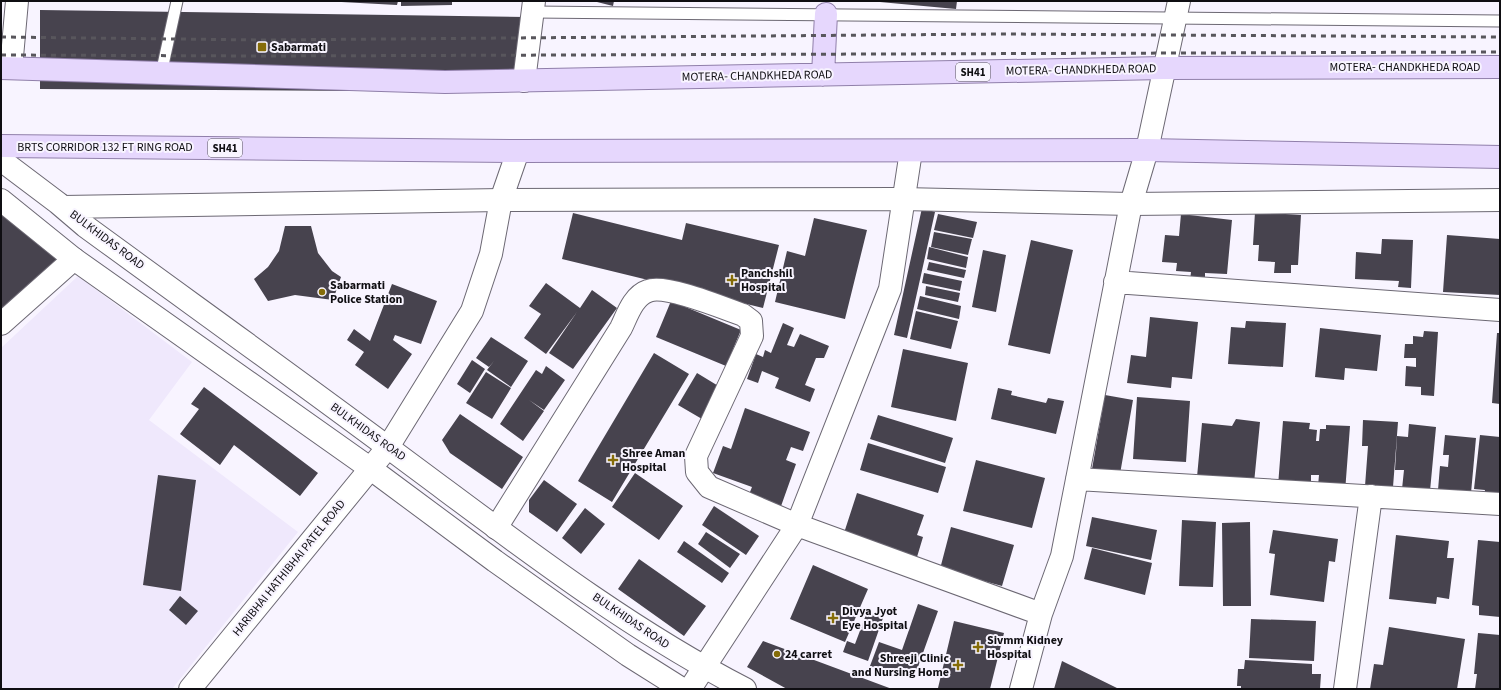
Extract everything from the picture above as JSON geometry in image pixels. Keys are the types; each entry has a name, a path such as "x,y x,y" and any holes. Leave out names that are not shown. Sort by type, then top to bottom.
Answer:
{"main road":[{"path":"823,75 826,14"},
{"name":"MOTERA- CHANDKHEDA ROAD","path":"161,74 445,82 1164,68 1500,67"},
{"name":"SH41","path":"6,68 161,74"},
{"name":"BRTS CORRIDOR 132 FT RING ROAD","path":"1,146 518,152"},
{"name":"SH41","path":"518,152 1147,150 1500,157"}],"street":[{"path":"6,68 17,1"},
{"path":"524,81 533,6"},
{"path":"1021,689 1041,614 1062,556 1131,204 1147,150 1178,9"},
{"path":"690,689 797,525 890,289 910,151"},
{"name":"HARIBHAI HATHIBHAI PATEL ROAD","path":"190,689 388,448 472,311 491,254 501,200 518,152"},
{"name":"BULKHIDAS ROAD","path":"1,160 61,205 92,231 496,528 626,619 703,668 745,689"},
{"path":"2,201 61,205 501,200 902,199 1131,204 1500,200"},
{"path":"2,201 74,258 371,469 533,588 628,655 682,689"},
{"path":"1,324 74,258"},
{"path":"1116,282 1500,310"},
{"path":"496,528 621,328 634,302 647,291 667,290 743,315 751,321 752,336 696,456 697,472 709,486 797,525 1041,614"},
{"path":"1077,479 1500,504"},
{"path":"1345,689 1371,496"}],"lane":[{"path":"161,74 176,1"},
{"path":"533,6 826,14 1178,9 1500,21"}],"shaded area":[{"path":"78,276 192,362 149,420 298,532 172,689 1,689 1,348"}],"building":[{"path":"323,1 398,1 397,5"},
{"path":"401,1 452,1 452,5 401,6"},
{"path":"593,1 614,1 613,6"},
{"path":"869,1 957,1 956,9"},
{"name":"Sabarmati","path":"40,10 525,17 527,92 40,89"},
{"path":"1,207 63,256 1,313"},
{"path":"922,208 935,212 907,338 894,335"},
{"path":"1255,212 1301,215 1298,265 1291,265 1291,273 1274,273 1275,262 1258,261 1259,245 1253,245"},
{"path":"573,213 682,240 686,223 779,245 763,308 562,259"},
{"path":"938,214 977,222 973,238 934,230"},
{"path":"1181,214 1232,220 1227,274 1205,273 1205,282 1190,281 1191,272 1176,271 1177,263 1162,262 1165,235 1179,236"},
{"path":"814,218 867,230 845,319 775,302 787,251 805,256"},
{"path":"285,226 311,226 318,253 332,271 341,277 333,300 295,295 268,301 254,279 268,267 279,251"},
{"path":"934,232 972,239 968,255 931,247"},
{"path":"1447,235 1500,239 1500,295 1443,292"},
{"path":"1382,239 1413,240 1411,288 1398,287 1399,281 1355,279 1356,252 1381,254"},
{"path":"1031,240 1073,250 1050,354 1008,345"},
{"path":"929,247 968,257 966,268 927,259"},
{"path":"983,250 1006,255 996,312 972,307"},
{"path":"929,262 966,270 964,278 927,270"},
{"path":"924,273 962,281 960,291 922,283"},
{"path":"546,283 580,308 592,290 617,308 573,369 549,353 577,312 546,354 524,338 541,314 529,306"},
{"path":"392,284 437,301 421,344 395,335 393,340 412,354 388,389 355,365 364,352 347,340 354,329 370,341"},
{"path":"926,286 960,293 958,302 925,295"},
{"path":"920,296 961,306 959,319 917,309"},
{"path":"671,301 741,330 726,366 656,337"},
{"path":"916,311 958,321 951,349 910,339"},
{"path":"1150,317 1198,322 1192,379 1172,377 1171,388 1127,383 1131,355 1146,357"},
{"path":"1246,321 1286,323 1283,367 1228,364 1231,327 1245,328"},
{"path":"783,323 794,328 787,345 794,347 800,334 829,346 824,358 816,358 805,385 815,389 810,402 775,388 779,378 762,371 758,383 747,379 756,354 763,357 765,350 771,353"},
{"path":"1320,328 1381,335 1377,371 1345,368 1344,380 1315,377"},
{"path":"1424,331 1438,332 1434,396 1421,395 1421,387 1405,386 1406,366 1416,367 1416,358 1404,358 1405,344 1413,344 1413,336 1423,337"},
{"path":"1497,333 1500,333 1500,404 1492,403"},
{"path":"491,337 528,361 511,387 487,370 494,361 489,367 476,358"},
{"path":"903,349 968,363 956,421 891,407"},
{"path":"654,353 689,374 612,502 578,481"},
{"path":"472,360 485,369 470,393 457,384"},
{"path":"546,366 565,380 544,410 529,400 544,411 523,441 500,424 536,370 542,374"},
{"path":"486,372 511,388 492,419 466,403"},
{"path":"697,373 720,387 702,419 678,405"},
{"path":"204,387 318,473 300,496 234,445 220,465 180,434 199,409 191,404"},
{"path":"998,388 1012,391 1011,395 1046,403 1048,398 1064,401 1056,434 991,419"},
{"path":"1105,395 1133,400 1120,474 1092,469"},
{"path":"1137,397 1190,401 1186,462 1133,459"},
{"path":"745,408 810,432 803,451 791,447 786,460 796,464 780,509 748,497 752,487 713,473 723,446 731,449"},
{"path":"460,414 523,457 502,489 450,453 442,440"},
{"path":"878,415 953,438 945,463 870,439"},
{"path":"1236,419 1260,422 1254,483 1197,477 1202,423 1232,426"},
{"path":"1363,420 1398,422 1393,487 1365,486 1368,446 1362,446"},
{"path":"1283,421 1310,423 1309,429 1317,430 1316,441 1319,441 1320,429 1326,429 1326,425 1350,426 1345,492 1318,486 1319,475 1311,475 1311,486 1278,486"},
{"path":"1409,424 1436,427 1430,491 1402,489 1404,470 1395,470 1397,436 1408,437"},
{"path":"1445,435 1476,438 1471,493 1438,490 1440,466 1448,467 1449,455 1443,455"},
{"path":"1480,435 1500,437 1500,496 1484,495 1485,490 1474,489"},
{"path":"868,443 946,467 938,493 860,470"},
{"path":"976,460 1045,478 1032,528 963,511"},
{"path":"635,473 683,506 659,540 612,507"},
{"path":"158,475 196,480 181,591 143,585"},
{"path":"544,480 577,504 557,532 529,512 529,500"},
{"path":"857,493 924,515 917,535 923,537 917,557 844,533"},
{"path":"714,506 759,536 746,555 702,525"},
{"path":"585,508 605,524 581,554 562,538"},
{"path":"1092,517 1157,530 1151,560 1086,546"},
{"path":"1182,520 1216,522 1213,587 1179,586"},
{"path":"1250,522 1251,606 1223,606 1222,523"},
{"path":"951,527 1014,545 1002,586 940,569"},
{"path":"1273,530 1338,539 1335,562 1329,561 1324,602 1270,595 1275,554 1269,553"},
{"path":"706,532 740,554 730,568 698,544"},
{"path":"1396,535 1449,541 1447,558 1454,558 1449,599 1437,597 1436,604 1389,599"},
{"path":"1478,540 1500,542 1500,617 1479,615 1479,606 1472,605"},
{"path":"684,541 729,573 722,583 677,552"},
{"path":"1092,548 1152,563 1145,595 1084,579"},
{"path":"639,559 706,606 684,636 618,589"},
{"path":"813,565 868,589 845,642 790,619"},
{"path":"180,596 198,611 186,625 169,610"},
{"path":"918,604 938,611 914,678 884,668 882,670 870,666 879,642 902,650"},
{"path":"867,612 883,618 868,661 843,652 847,641 855,644"},
{"path":"1251,619 1316,621 1314,661 1249,658"},
{"path":"954,621 1004,633 990,689 938,688"},
{"path":"1389,627 1465,639 1457,689 1370,689 1374,664 1383,665"},
{"path":"1478,633 1500,635 1500,689 1475,689 1477,674 1474,674"},
{"name":"24 carret","path":"763,641 892,689 787,689 747,667"},
{"path":"1245,660 1312,664 1312,674 1321,674 1320,689 1241,689 1241,686 1237,686 1238,669 1244,669"},
{"path":"1062,661 1119,689 1054,689"}],"railway":[{"path":"1,37 263,40 1003,34 1500,37"},
{"path":"1,55 262,56 1500,52"}],"place":[{"name":"Sabarmati","path":"262,47"},
{"name":"Panchshil Hospital","path":"732,280"},
{"name":"Sabarmati Police Station","path":"322,292"},
{"name":"Shree Aman Hospital","path":"613,460"},
{"name":"Divya Jyot Eye Hospital","path":"833,618"},
{"name":"Sivmm Kidney Hospital","path":"978,647"},
{"name":"24 carret","path":"777,654"},
{"name":"Shreeji Clinic and Nursing Home","path":"958,665"}]}
